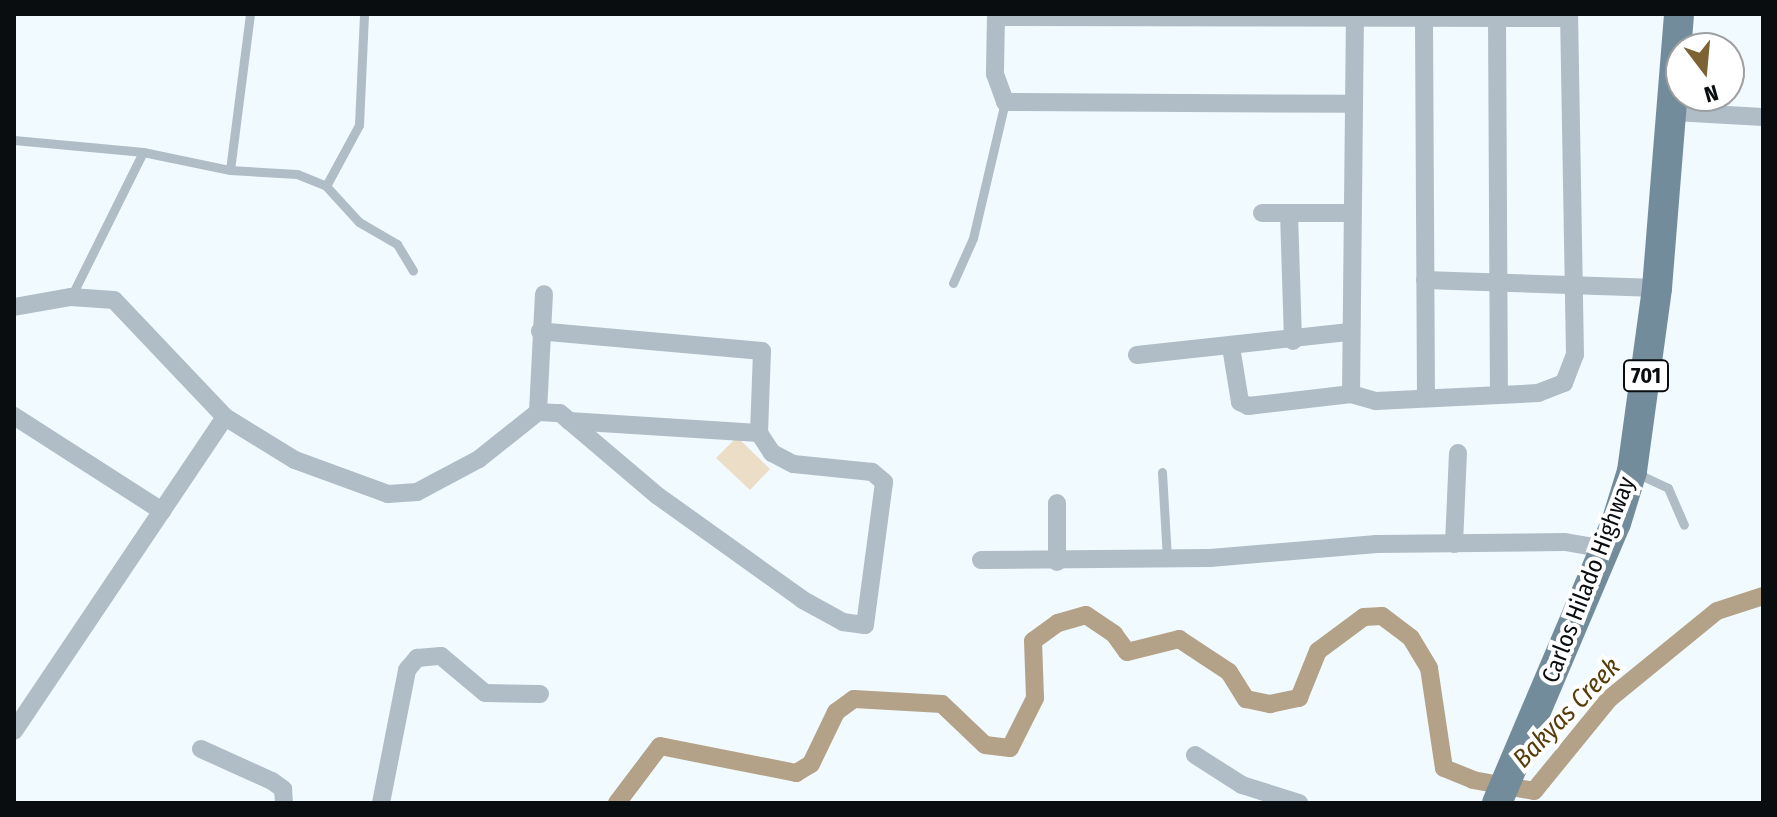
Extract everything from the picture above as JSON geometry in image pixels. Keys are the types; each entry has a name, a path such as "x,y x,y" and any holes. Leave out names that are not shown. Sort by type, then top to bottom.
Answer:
{"main road":[{"name":"Carlos Hilado Highway","path":"1497,803 1606,549 1632,471 1657,288 1674,112"}],"street":[{"path":"1231,347 1242,405 1351,394 1376,401 1552,390 1571,373 1576,283 1568,16 1497,20 996,15 995,74 1005,102 1353,104"},
{"path":"1351,394 1355,18"},
{"path":"1424,19 1426,396"},
{"path":"1497,20 1499,393"},
{"path":"1674,112 1763,117"},
{"path":"1262,213 1351,213"},
{"path":"1289,213 1293,341"},
{"path":"1425,280 1498,280 1657,288"},
{"path":"538,412 544,294"},
{"path":"14,307 71,297 114,300 137,318 225,417 295,460 388,494 417,492 466,465 538,412 551,411 569,421 658,496 803,600 843,622 865,625 880,475 793,464 772,453 759,433 766,363 756,347 540,331"},
{"path":"1137,355 1293,341 1350,332"},
{"path":"14,416 162,511"},
{"path":"14,731 225,417"},
{"path":"569,421 759,433"},
{"path":"1454,544 1458,453"},
{"path":"1057,503 1057,562"},
{"path":"981,560 1167,560 1454,544 1565,542 1606,549"},
{"path":"381,803 413,660 441,656 485,693 540,694"},
{"path":"201,749 272,781 283,789 284,803"},
{"path":"1195,755 1242,785 1299,803"}],"lane":[{"path":"230,170 250,14"},
{"path":"326,186 359,125 364,14"},
{"path":"953,283 973,238 1005,102"},
{"path":"14,140 143,152 230,170 297,174 326,186 359,222 397,244 413,271"},
{"path":"71,297 143,152"},
{"path":"1632,471 1668,488 1684,525"},
{"path":"1162,472 1167,560"}],"shaded area":[{"path":"737,437 770,469 750,490 716,458"}],"waterway":[{"name":"Bakyas Creek","path":"617,803 660,746 796,773 811,764 836,712 854,699 942,704 985,745 1010,748 1035,698 1033,641 1058,623 1086,615 1114,634 1127,652 1179,639 1229,672 1246,699 1270,704 1299,698 1318,651 1364,617 1382,616 1411,638 1429,668 1444,768 1473,780 1534,791 1609,699 1717,611 1763,596"}]}
